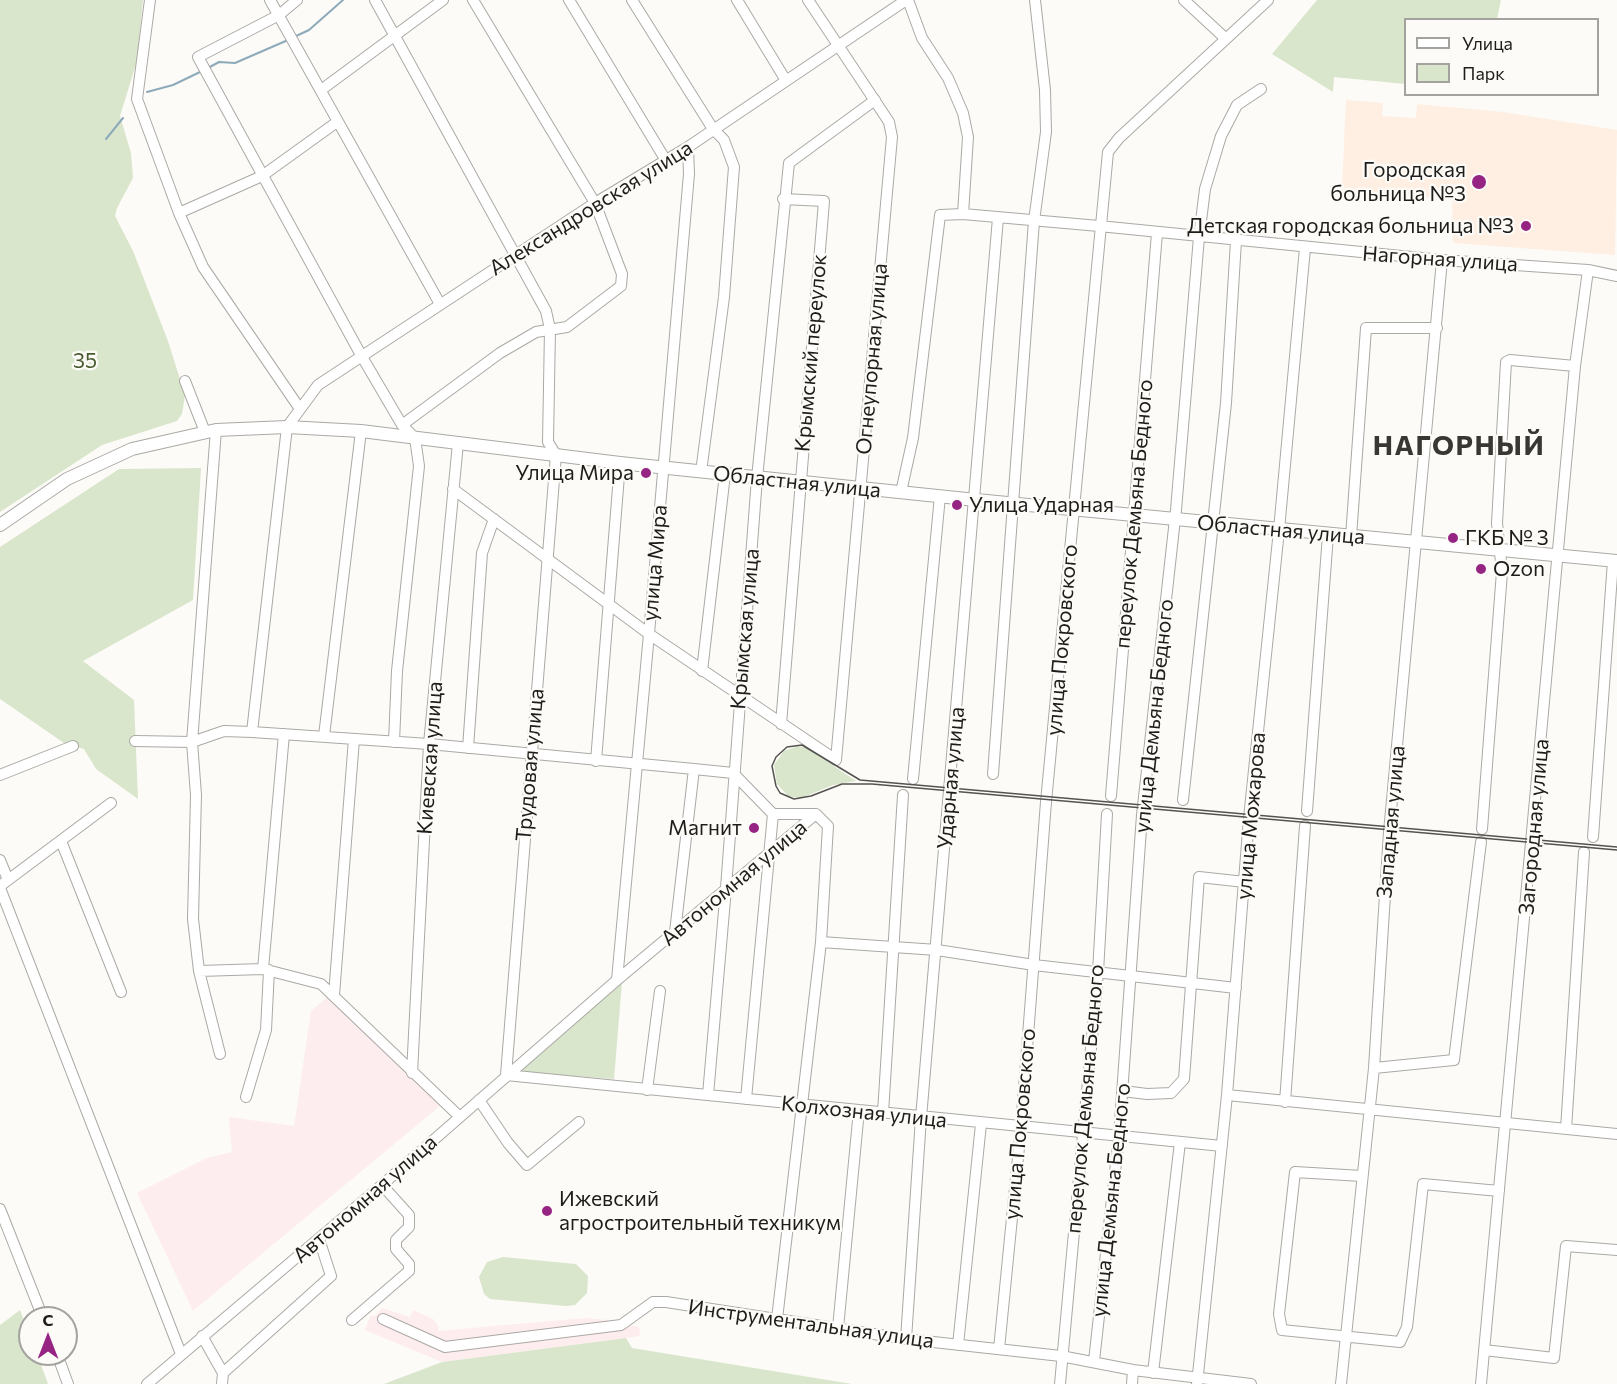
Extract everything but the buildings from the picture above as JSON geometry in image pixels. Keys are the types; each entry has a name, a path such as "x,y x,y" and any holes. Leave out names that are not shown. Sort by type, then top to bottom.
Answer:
{"main road":[{"name":"Областная улица","path":"0,525 67,480 132,449 210,431 286,427 361,431 663,468 1014,504 1615,561"}],"street":[{"path":"150,0 137,99 179,213 203,267 300,409"},
{"path":"270,0 440,304"},
{"path":"297,0 279,15 198,57 362,355 402,425 415,438 419,466 397,671 394,742"},
{"path":"375,0 546,311 550,329 548,442 556,455"},
{"path":"321,90 443,0"},
{"path":"402,425 500,353 536,333 567,327 621,286 622,274 595,203 473,0"},
{"path":"569,0 665,159"},
{"path":"632,0 713,129 724,140 734,166 724,297 701,472"},
{"path":"737,0 785,79"},
{"name":"Огнеупорная улица","path":"781,724 836,760 892,137 889,122 808,0"},
{"path":"907,0 922,38 948,78 963,113 968,137 963,214"},
{"name":"Александровская улица","path":"286,427 318,385 595,203 688,147 785,79 907,0"},
{"path":"993,774 1034,221 1046,132 1035,0"},
{"path":"1184,0 1225,38"},
{"name":"улица Покровского","path":"999,1349 1021,1127 1105,171 1113,144 1268,0"},
{"name":"улица Демьяна Бедного","path":"1094,1361 1119,1137 1142,815 1175,520 1205,189 1224,128 1237,105 1261,88"},
{"name":"Крымская улица","path":"708,1095 757,478 783,199 789,163 875,100"},
{"path":"179,213 262,176 337,122"},
{"name":"улица Мира","path":"616,980 638,764 689,174 688,147"},
{"name":"Крымский переулок","path":"781,724 824,201 783,199"},
{"name":"Нагорная улица","path":"901,492 913,438 940,215 963,214 1305,248 1588,270 1617,276"},
{"name":"Ударная улица","path":"906,1339 921,1118 976,500 998,218"},
{"name":"переулок Демьяна Бедного","path":"1111,796 1157,233"},
{"path":"1183,800 1226,403 1236,241"},
{"name":"улица Можарова","path":"1197,1382 1227,1095 1249,818 1305,248"},
{"name":"Западная улица","path":"1341,1384 1374,1068 1389,832 1442,260"},
{"name":"Загородная улица","path":"1481,1384 1575,366 1588,270"},
{"path":"1351,537 1366,328 1437,328"},
{"path":"1482,828 1502,572 1497,523 1506,363 1510,360 1575,366"},
{"path":"185,381 210,431 192,742 196,795 193,919 199,971 220,1054"},
{"path":"252,732 286,427"},
{"path":"324,736 361,431"},
{"name":"Киевская улица","path":"412,1073 429,744 458,443"},
{"name":"Трудовая улица","path":"506,1076 556,455"},
{"path":"596,761 620,463"},
{"path":"702,671 725,474"},
{"path":"453,489 547,556 649,634 781,724"},
{"path":"913,779 940,496"},
{"path":"468,748 482,553 494,519"},
{"path":"1307,811 1328,535"},
{"path":"1593,837 1615,561"},
{"path":"135,741 192,742 224,731 252,732 429,744 733,774"},
{"path":"246,1096 266,1030 266,970 284,734"},
{"path":"334,995 354,739"},
{"path":"0,775 73,746"},
{"path":"675,932 694,769"},
{"name":"Автономная улица","path":"733,774 773,814 816,814"},
{"path":"883,1113 903,795"},
{"path":"2,885 111,803"},
{"path":"746,1099 772,849 773,814"},
{"path":"777,1319 821,942 828,826 816,814"},
{"name":"Автономная улица","path":"147,1384 382,1185 616,980 816,814"},
{"name":"переулок Демьяна Бедного","path":"1060,1384 1098,972 1107,814"},
{"path":"1285,1102 1305,826"},
{"path":"61,841 122,992"},
{"path":"1374,1068 1454,1060 1481,842"},
{"path":"1566,1130 1584,852"},
{"path":"0,860 2,885 181,1354"},
{"path":"1123,1091 1147,1094 1171,1092 1184,1079 1199,877 1245,882"},
{"path":"821,942 937,950 1034,965 1131,974 1236,988"},
{"path":"199,971 266,970 321,984 460,1117"},
{"path":"647,1090 660,991"},
{"name":"Колхозная улица","path":"506,1076 1222,1146"},
{"path":"1227,1095 1617,1134"},
{"path":"479,1100 508,1143 527,1165 579,1122"},
{"path":"838,1328 859,1110"},
{"path":"958,1345 981,1124"},
{"path":"1153,1373 1180,1142"},
{"path":"1362,1176 1295,1172 1279,1314 1282,1330 1400,1342 1404,1336 1423,1184 1499,1191"},
{"path":"352,1320 409,1271 409,1264 396,1249 396,1240 409,1227 409,1215 382,1185"},
{"path":"0,1209 38,1306"},
{"path":"202,1336 222,1379 331,1276 319,1239"},
{"path":"1484,1350 1554,1358 1566,1246 1617,1250"},
{"name":"Инструментальная улица","path":"383,1319 446,1347 621,1325 653,1302 906,1339 1061,1356 1197,1382 1251,1384"},
{"path":"61,1366 68,1384"},
{"path":"1132,1384 1133,1370"}],"shaded area":[{"name":"Городская больница №3","path":"1346,100 1383,103 1382,116 1416,118 1417,104 1503,112 1617,130 1615,255 1453,243 1452,200 1342,189"},
{"path":"331,994 440,1106 193,1311 137,1193 207,1158 232,1152 229,1117 294,1126 311,1011"},
{"path":"382,1308 410,1317 413,1310 433,1319 439,1327 438,1331 585,1318 639,1327 640,1336 442,1362 365,1330 371,1315 375,1316"}],"green space":[{"name":"35","path":"0,0 143,0 137,61 120,116 131,153 133,178 115,216 133,251 168,341 185,395 182,414 177,421 102,445 0,512"},
{"path":"1317,0 1501,0 1497,18 1404,18 1404,84 1334,77 1333,92 1272,54"},
{"path":"201,468 193,600 83,661 134,700 138,799 96,769 84,749 64,743 0,699 0,547 119,469"},
{"path":"798,746 807,748 856,781 833,785 801,798 788,796 777,784 774,765 784,751"},
{"path":"622,982 614,1079 520,1072"},
{"path":"503,1257 576,1264 588,1276 587,1293 575,1305 566,1306 490,1299 484,1294 479,1277 487,1262"},
{"path":"18,1312 18,1366 41,1366 48,1384 0,1384 0,1325"},
{"path":"626,1338 632,1348 852,1384 384,1384 442,1362"}],"waterway":[{"path":"294,37 309,30 343,0"},
{"path":"208,68 219,62 235,63 288,40"},
{"path":"147,92 173,85 200,72"},
{"path":"106,139 123,118"}],"tram line":[{"path":"1617,847 860,780 802,745 787,747 776,757 772,766 776,786 780,793 794,799 811,796 842,784 872,784 1617,850"}],"place":[{"name":"Городская больница №3","path":"1479,182"},
{"name":"Детская городская больница №3","path":"1526,226"},
{"name":"Улица Мира","path":"646,473"},
{"name":"Улица Ударная","path":"957,505"},
{"name":"ГКБ № 3","path":"1453,538"},
{"name":"Ozon","path":"1481,569"},
{"name":"Магнит","path":"754,828"},
{"name":"Ижевский агростроительный техникум","path":"547,1211"}],"district":[{"name":"НАГОРНЫЙ","path":"1459,446"}]}
